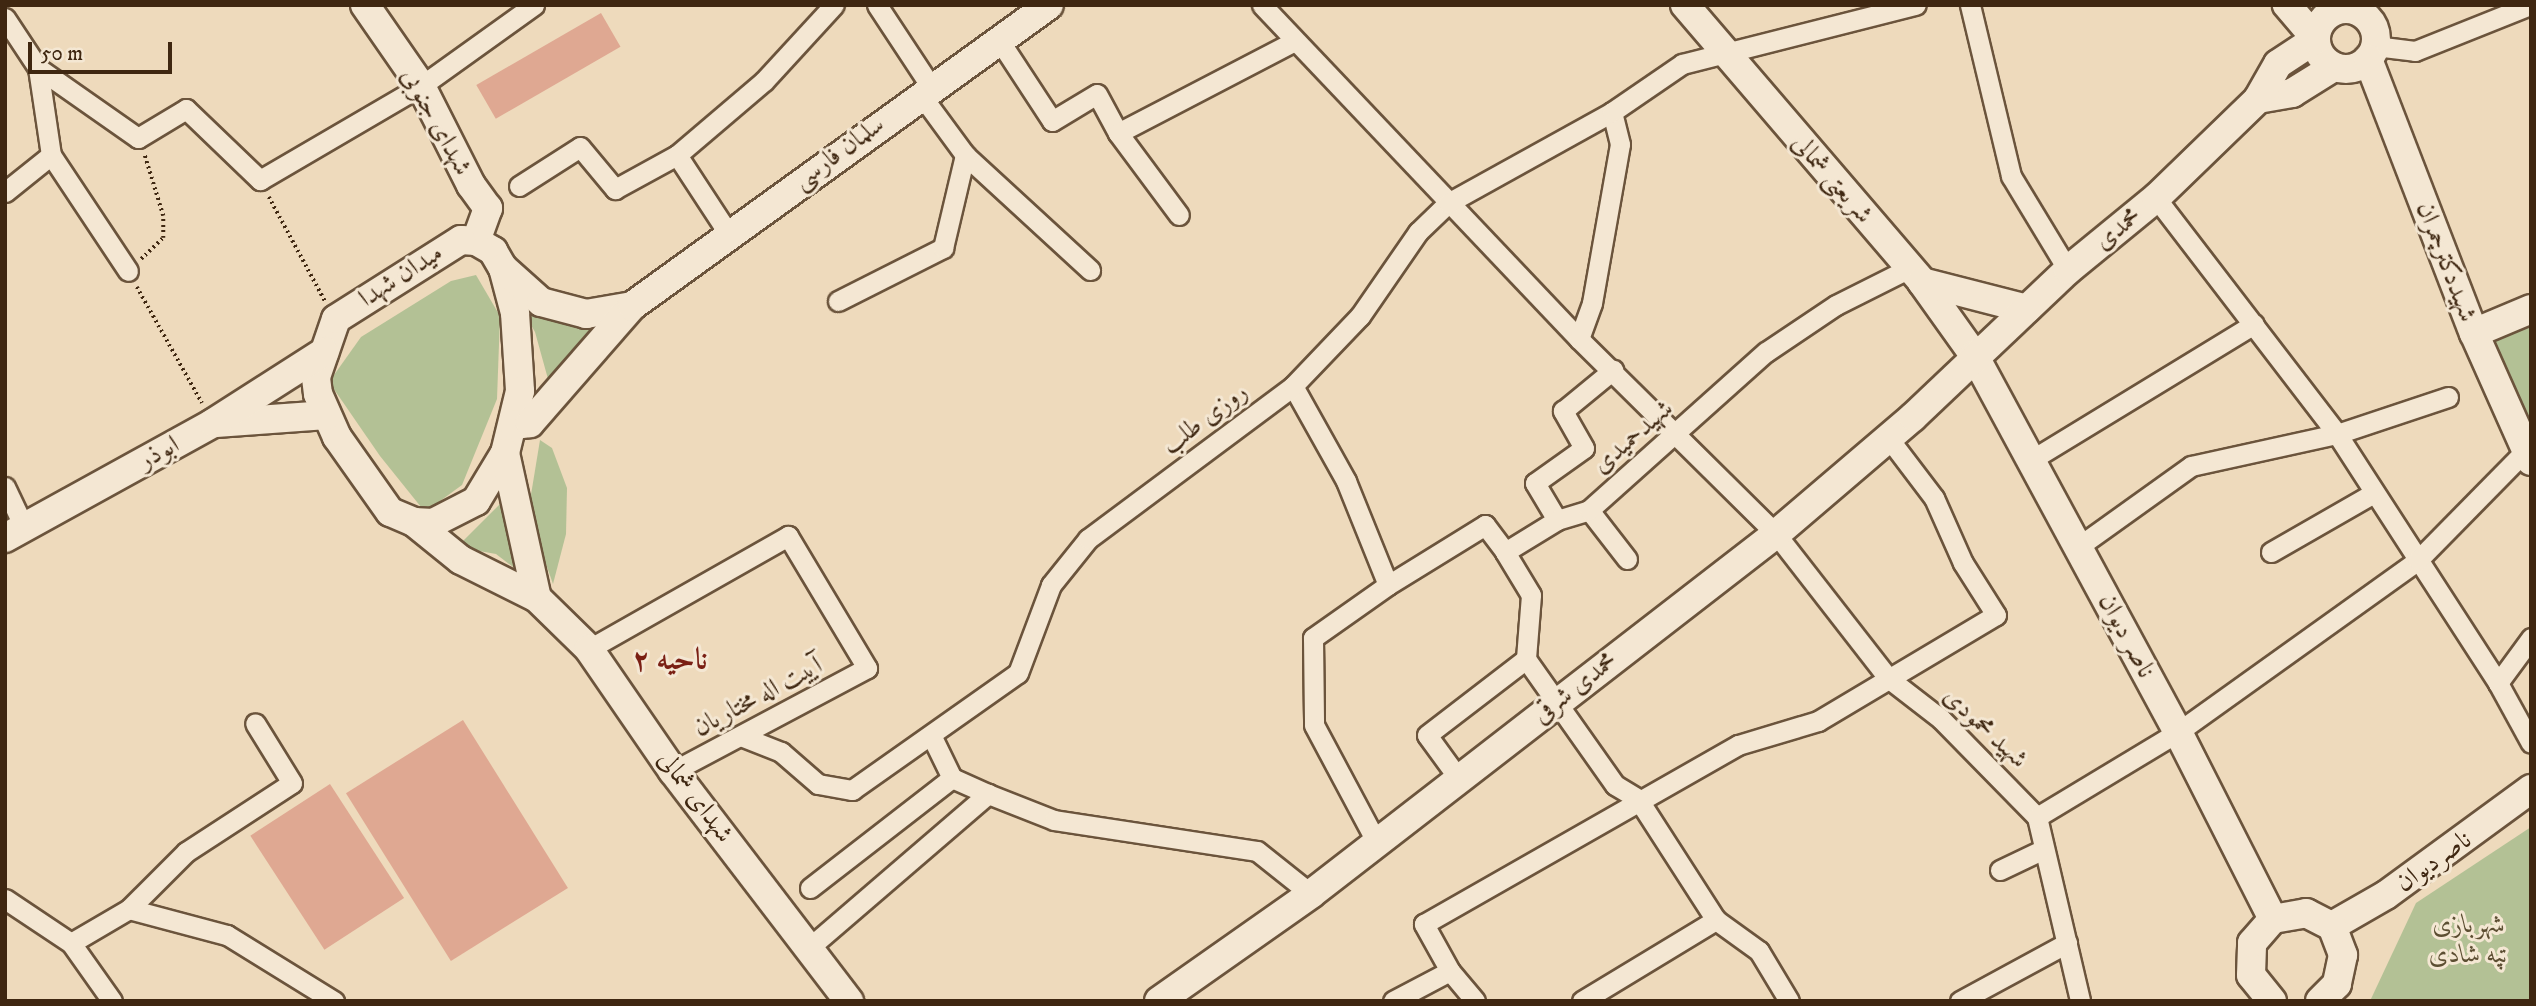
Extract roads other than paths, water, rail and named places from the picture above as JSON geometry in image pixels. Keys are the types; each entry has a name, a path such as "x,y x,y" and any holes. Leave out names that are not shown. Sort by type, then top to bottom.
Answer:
{"main road":[{"name":"شهدای جنوبی","path":"365,5 421,86 471,185 488,208 476,241"},
{"name":"سلمان فارسی","path":"514,425 530,423 632,306 728,233 926,91 1001,43 1049,5"},
{"path":"2287,5 2316,39 2323,58 2334,66 2348,69 2365,25"},
{"name":"شریعتی شمالی","path":"1695,9 1724,54 1916,275 1974,355"},
{"name":"محمدی","path":"1974,355 2068,270 2156,198 2258,99 2278,64 2316,39 2328,15 2365,25"},
{"name":"شهیددکترچمران","path":"2365,25 2474,333 2528,456"},
{"path":"2258,99 2292,93 2334,66"},
{"name":"میدان شهدا","path":"503,268 493,251 476,241 452,243 336,320 316,377 327,415 337,437 390,512 414,522 461,560 537,598"},
{"name":"سلمان فارسی","path":"503,268 541,302 586,314 632,306"},
{"path":"414,522 433,523 476,501 505,453 514,425 521,358 503,268"},
{"path":"1916,275 2027,309"},
{"path":"2474,333 2531,309"},
{"path":"213,423 324,352"},
{"name":"محمدی شرقی","path":"1160,1001 1311,894 1776,534 1887,436 1913,417 1974,355"},
{"name":"ناصر دیوان","path":"1974,355 2178,732 2273,919"},
{"name":"ابوذر","path":"14,532 213,423 327,415"},
{"path":"505,453 537,598"},
{"name":"شهدای شمالی","path":"537,598 589,649 673,771 849,1001"},
{"name":"ناصردیوان","path":"2332,926 2386,895 2531,789"},
{"path":"2254,994 2249,959 2252,943 2273,919 2306,913 2332,926 2343,955 2343,970 2337,985 2320,1001"}],"street":[{"path":"5,18 38,68 138,138 186,109 260,180 421,86 534,5"},
{"path":"519,186 580,147 615,189 677,155 764,81 834,5"},
{"path":"877,5 965,155 1090,270"},
{"name":"شهید محمودی","path":"1262,5 1578,338 1678,433 1776,534 1888,678 1941,719 2036,817"},
{"name":"روزی طلب","path":"743,737 781,752 818,784 852,790 1018,673 1051,585 1088,539 1293,386 1360,316 1418,232 1448,203 1612,112 1682,64 1916,5"},
{"path":"1970,5 2011,176 2068,270"},
{"path":"2365,25 2415,51 2530,5"},
{"path":"1118,133 1295,41"},
{"path":"1001,43 1052,121 1097,94 1118,133 1179,215"},
{"path":"38,68 51,155 128,271"},
{"path":"1578,338 1592,303 1620,144 1612,112"},
{"path":"5,192 51,155"},
{"path":"677,155 728,233"},
{"path":"838,301 943,248 965,155"},
{"path":"2156,198 2337,434 2498,683 2531,743"},
{"name":"شهیدحمیدی","path":"1505,552 1557,520 1588,510 1678,433 1766,352 1836,305 1916,275"},
{"path":"2031,460 2254,324"},
{"path":"1557,520 1535,483 1584,448 1563,411 1613,370"},
{"path":"1293,386 1346,481 1388,585"},
{"path":"2078,547 2192,466 2337,434 2448,397"},
{"path":"1475,1001 1450,971 1424,925 1637,799 1738,745 1818,721 1996,615 1963,562 1934,498 1887,436"},
{"path":"2080,1001 2036,817 2178,732 2418,561 2528,456"},
{"path":"5,487 14,532"},
{"path":"2271,552 2374,493"},
{"path":"1588,510 1627,559"},
{"path":"1377,843 1314,725 1313,638 1388,585 1485,525 1531,595 1526,659 1559,701 1615,785 1637,799 1716,920 1759,951 1789,1001"},
{"name":"آییت اله مختاریان","path":"589,649 788,536 867,668 743,737 673,771"},
{"path":"2498,683 2531,638"},
{"path":"1459,779 1427,735 1526,659"},
{"path":"71,943 129,909 186,852 292,783 255,723"},
{"path":"931,735 952,778 988,794 1054,820 1257,851 1311,894"},
{"path":"810,888 952,778"},
{"path":"810,947 988,794"},
{"path":"2000,870 2042,850"},
{"path":"5,899 71,943 112,1001"},
{"path":"129,909 227,935 334,1001"},
{"path":"1583,1001 1716,920"},
{"path":"1960,1001 2067,943"},
{"path":"1393,1001 1450,971"}],"district":[{"name":"ناحیه ۲","path":"670,661"}],"park label":[{"name":"شهربازی تپه شادی","path":"2469,940"}]}
